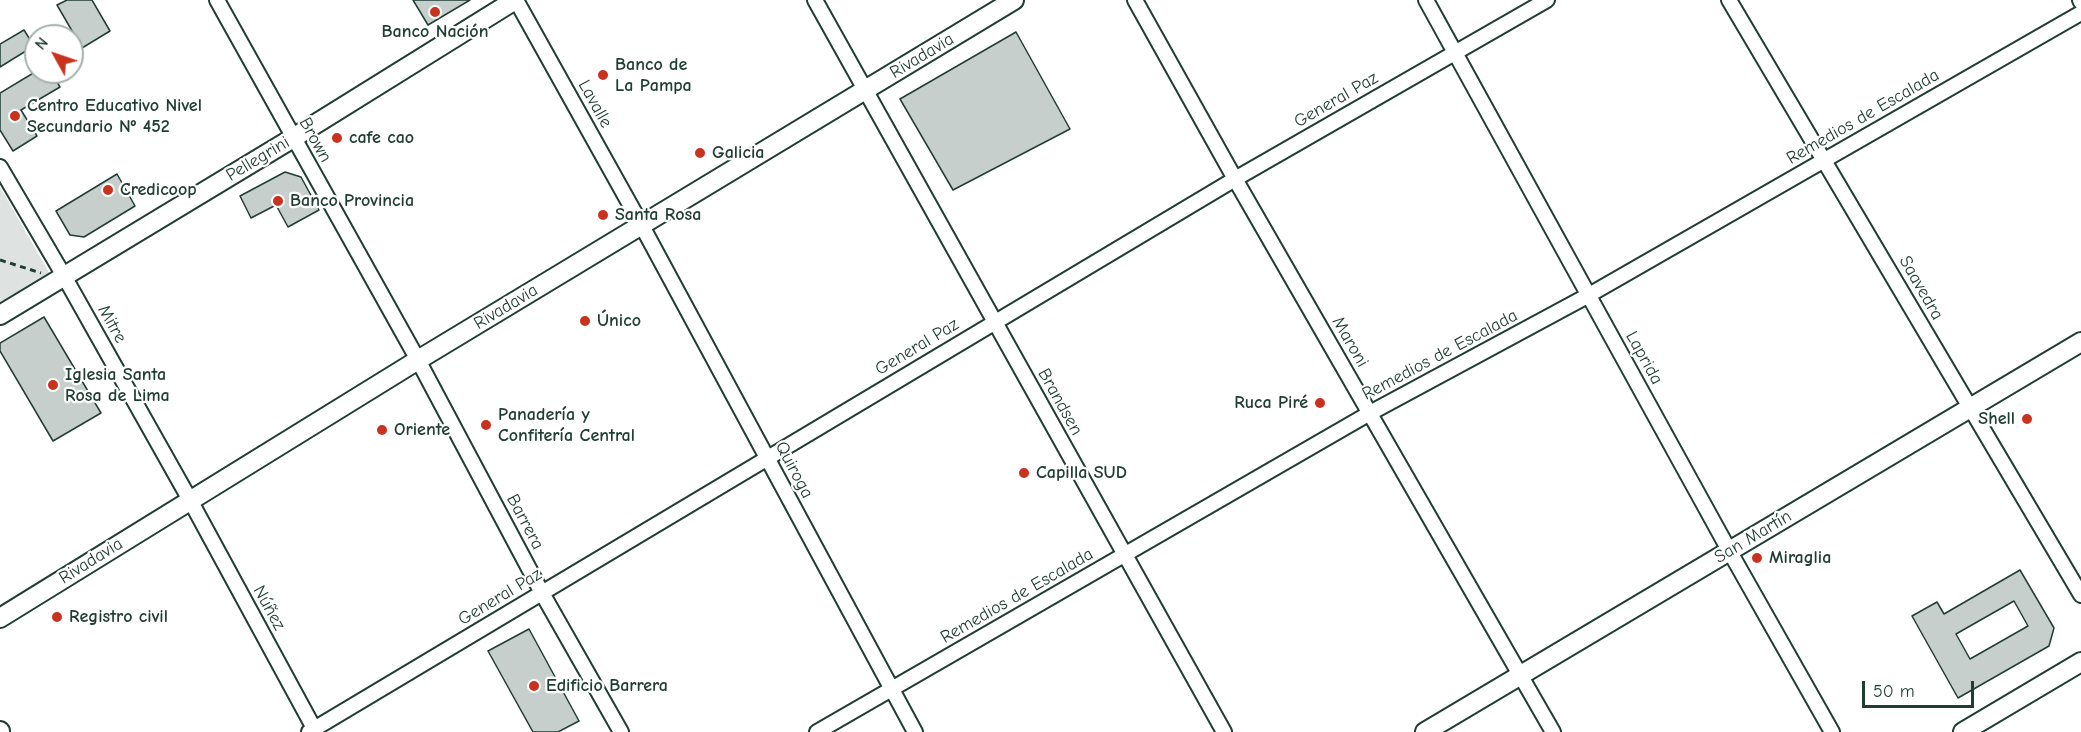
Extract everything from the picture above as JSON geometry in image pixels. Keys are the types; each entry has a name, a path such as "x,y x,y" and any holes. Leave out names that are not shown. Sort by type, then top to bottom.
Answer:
{"main road":[{"name":"Pellegrini","path":"0,315 57,276 293,138 515,0"},
{"name":"Rivadavia","path":"0,618 418,360 1014,0"},
{"name":"San Martín","path":"1425,732 2081,342"},
{"path":"1963,732 2081,662"}],"street":[{"name":"Brown","path":"217,0 418,360"},
{"name":"Lavalle","path":"515,0 642,226"},
{"name":"Brandsen","path":"815,0 1224,732"},
{"name":"Maroni","path":"1135,0 1235,179 1553,732"},
{"name":"Laprida","path":"1426,0 1730,552 1832,732"},
{"name":"General Paz","path":"313,731 995,321 1235,179 1547,0"},
{"name":"Saavedra","path":"1729,0 2081,595"},
{"name":"Remedios de Escalada","path":"817,732 1370,413 1589,295 2081,13"},
{"name":"Mitre","path":"0,167 57,276 190,500"},
{"name":"Quiroga","path":"642,226 915,732"},
{"name":"Barrera","path":"418,360 542,593 621,732"},
{"name":"Núñez","path":"190,500 313,731"}],"path":[{"path":"0,260 57,276"}],"shaded area":[{"path":"0,187 51,276 0,305"}],"building":[{"path":"67,0 92,0 110,31 84,47 84,24 68,24 57,5"},
{"name":"Banco Nación","path":"413,0 470,0 428,25"},
{"path":"24,30 24,52 0,67 0,44"},
{"path":"1016,32 1070,129 953,190 900,99"},
{"path":"24,79 24,84 58,84 60,87 21,110 37,136 13,151 0,130 0,93"},
{"name":"Banco Provincia","path":"285,172 301,177 319,210 288,227 276,205 251,218 240,196"},
{"name":"Credicoop","path":"117,174 135,206 84,237 70,235 56,211"},
{"name":"Iglesia Santa Rosa de Lima","path":"44,317 101,413 53,441 0,351 0,343"},
{"path":"2020,570 2054,628 2049,646 1958,698 1912,616 1937,602 1944,614","holes":["2014,601 2028,626 1970,659 1956,634"]},
{"name":"Edificio Barrera","path":"529,629 579,721 558,732 533,732 488,651"}],"place":[{"name":"Banco Nación","path":"435,12"},
{"name":"Banco de La Pampa","path":"603,75"},
{"name":"Centro Educativo Nivel Secundario Nº 452","path":"15,116"},
{"name":"cafe cao","path":"337,138"},
{"name":"Galicia","path":"700,153"},
{"name":"Credicoop","path":"108,190"},
{"name":"Banco Provincia","path":"278,201"},
{"name":"Santa Rosa","path":"603,215"},
{"name":"Único","path":"585,321"},
{"name":"Iglesia Santa Rosa de Lima","path":"53,385"},
{"name":"Ruca Piré","path":"1320,403"},
{"name":"Shell","path":"2027,419"},
{"name":"Panadería y Confitería Central","path":"486,425"},
{"name":"Oriente","path":"382,430"},
{"name":"Capilla SUD","path":"1024,473"},
{"name":"Miraglia","path":"1757,558"},
{"name":"Registro civil","path":"57,617"},
{"name":"Edificio Barrera","path":"534,686"}]}
